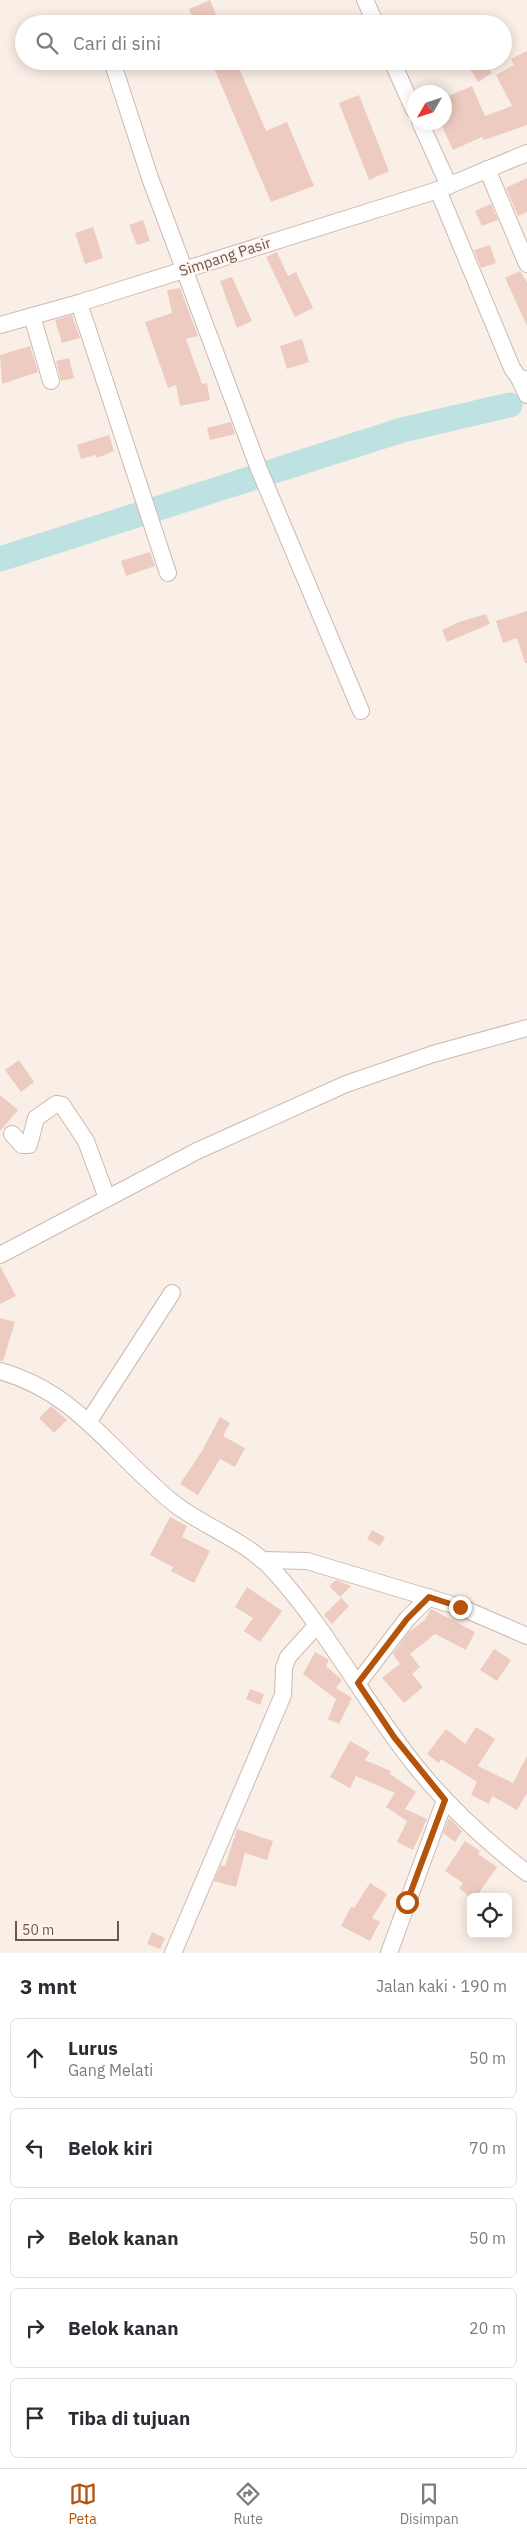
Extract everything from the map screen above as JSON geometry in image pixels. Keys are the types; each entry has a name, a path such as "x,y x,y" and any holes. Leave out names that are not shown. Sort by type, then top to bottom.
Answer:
{"street":[{"path":"365,0 372,15"},
{"path":"115,70 150,178 258,467 361,711"},
{"path":"396,70 407,94"},
{"path":"423,130 512,368 523,378 527,395"},
{"name":"Simpang Pasir","path":"0,326 444,188 527,153"},
{"path":"487,169 527,264"},
{"path":"79,303 168,573"},
{"path":"32,316 51,381"},
{"path":"0,1255 197,1151 346,1084 433,1054 527,1028"},
{"path":"12,1134 22,1144 30,1145 36,1118 51,1106 56,1104 62,1105 86,1141 107,1198"},
{"path":"89,1421 172,1293"},
{"path":"0,1371 37,1386 89,1421 176,1505 262,1560 316,1626 358,1683 394,1737 445,1800 496,1848 527,1873"},
{"path":"262,1560 307,1561 460,1607 527,1636"},
{"path":"358,1683 407,1619 429,1597"},
{"path":"173,1953 283,1695 284,1668 288,1657 316,1626"},
{"path":"389,1953 445,1800"}],"building":[{"path":"210,0 216,15 191,15 189,9"},
{"path":"527,51 527,125 484,140 482,137 453,150 444,130 452,130 452,95 472,86 485,116 512,106 496,75 505,70 512,70 514,65 512,58"},
{"path":"215,70 240,70 266,131 287,122 314,186 271,202"},
{"path":"471,70 490,70 492,73 478,82"},
{"path":"359,95 389,171 369,180 339,103"},
{"path":"527,178 527,212 518,216 506,188"},
{"path":"491,204 498,220 482,226 475,211"},
{"path":"143,220 150,241 137,245 129,225"},
{"path":"93,227 103,258 85,264 75,233"},
{"path":"490,245 496,263 481,268 474,250"},
{"path":"277,252 288,276 296,272 313,308 295,317 266,257"},
{"path":"520,271 527,282 527,326 505,278"},
{"path":"232,277 252,321 237,328 220,281"},
{"path":"180,288 198,336 186,339 202,384 207,383 210,400 180,406 176,385 168,388 145,322 172,313 167,290"},
{"path":"72,315 80,338 62,343 55,320"},
{"path":"302,339 309,362 287,369 280,346"},
{"path":"30,346 38,372 2,384 0,355"},
{"path":"69,358 74,378 61,381 56,361"},
{"path":"231,422 235,434 210,440 207,428"},
{"path":"109,435 114,451 97,458 96,455 81,459 77,445"},
{"path":"150,552 155,566 126,576 121,561"},
{"path":"527,611 527,663 525,663 517,638 503,643 496,621"},
{"path":"486,614 490,624 447,642 442,630 459,622"},
{"path":"19,1060 34,1082 21,1092 5,1070"},
{"path":"0,1095 18,1110 0,1131"},
{"path":"0,1266 16,1296 0,1304"},
{"path":"0,1318 15,1322 3,1361 0,1361"},
{"path":"51,1406 67,1420 54,1433 39,1418"},
{"path":"220,1417 230,1423 223,1436 245,1448 235,1467 220,1459 198,1495 180,1484 202,1451"},
{"path":"170,1517 187,1526 182,1537 210,1551 194,1583 171,1571 173,1567 150,1555"},
{"path":"372,1530 385,1537 380,1546 367,1539"},
{"path":"336,1580 351,1586 340,1597 329,1586"},
{"path":"247,1587 282,1611 260,1642 244,1631 253,1618 235,1607"},
{"path":"341,1598 349,1606 332,1624 324,1615"},
{"path":"431,1609 475,1632 466,1650 435,1634 410,1654 420,1667 412,1674 423,1687 404,1703 382,1678 400,1664 393,1654 409,1632 425,1620"},
{"path":"494,1649 511,1660 497,1681 480,1670"},
{"path":"315,1652 329,1660 326,1666 342,1680 336,1688 352,1698 339,1724 328,1719 336,1699 303,1674"},
{"path":"250,1689 264,1694 260,1705 246,1699"},
{"path":"476,1727 495,1739 478,1766 513,1783 527,1756 527,1793 517,1810 492,1796 489,1804 471,1795 477,1782 441,1759 439,1763 427,1754 446,1729 465,1744"},
{"path":"350,1741 370,1752 365,1760 391,1771 390,1774 416,1792 405,1809 427,1819 413,1850 397,1842 407,1821 386,1807 395,1793 356,1776 350,1788 330,1777"},
{"path":"449,1818 462,1831 455,1842 443,1833"},
{"path":"237,1829 273,1841 267,1860 245,1853 236,1887 214,1881 221,1865 225,1866"},
{"path":"465,1841 480,1851 478,1854 497,1867 479,1893 467,1893 467,1895 459,1888 463,1883 445,1871"},
{"path":"370,1883 387,1894 372,1918 380,1922 370,1941 341,1926 351,1907 354,1908"},
{"path":"152,1932 165,1938 160,1949 147,1944"}],"waterway":[{"path":"0,559 402,430 510,405"}],"route":[{"path":"407,1902 425,1849 445,1800 417,1768 358,1683 407,1619 429,1597 460,1607"}]}
